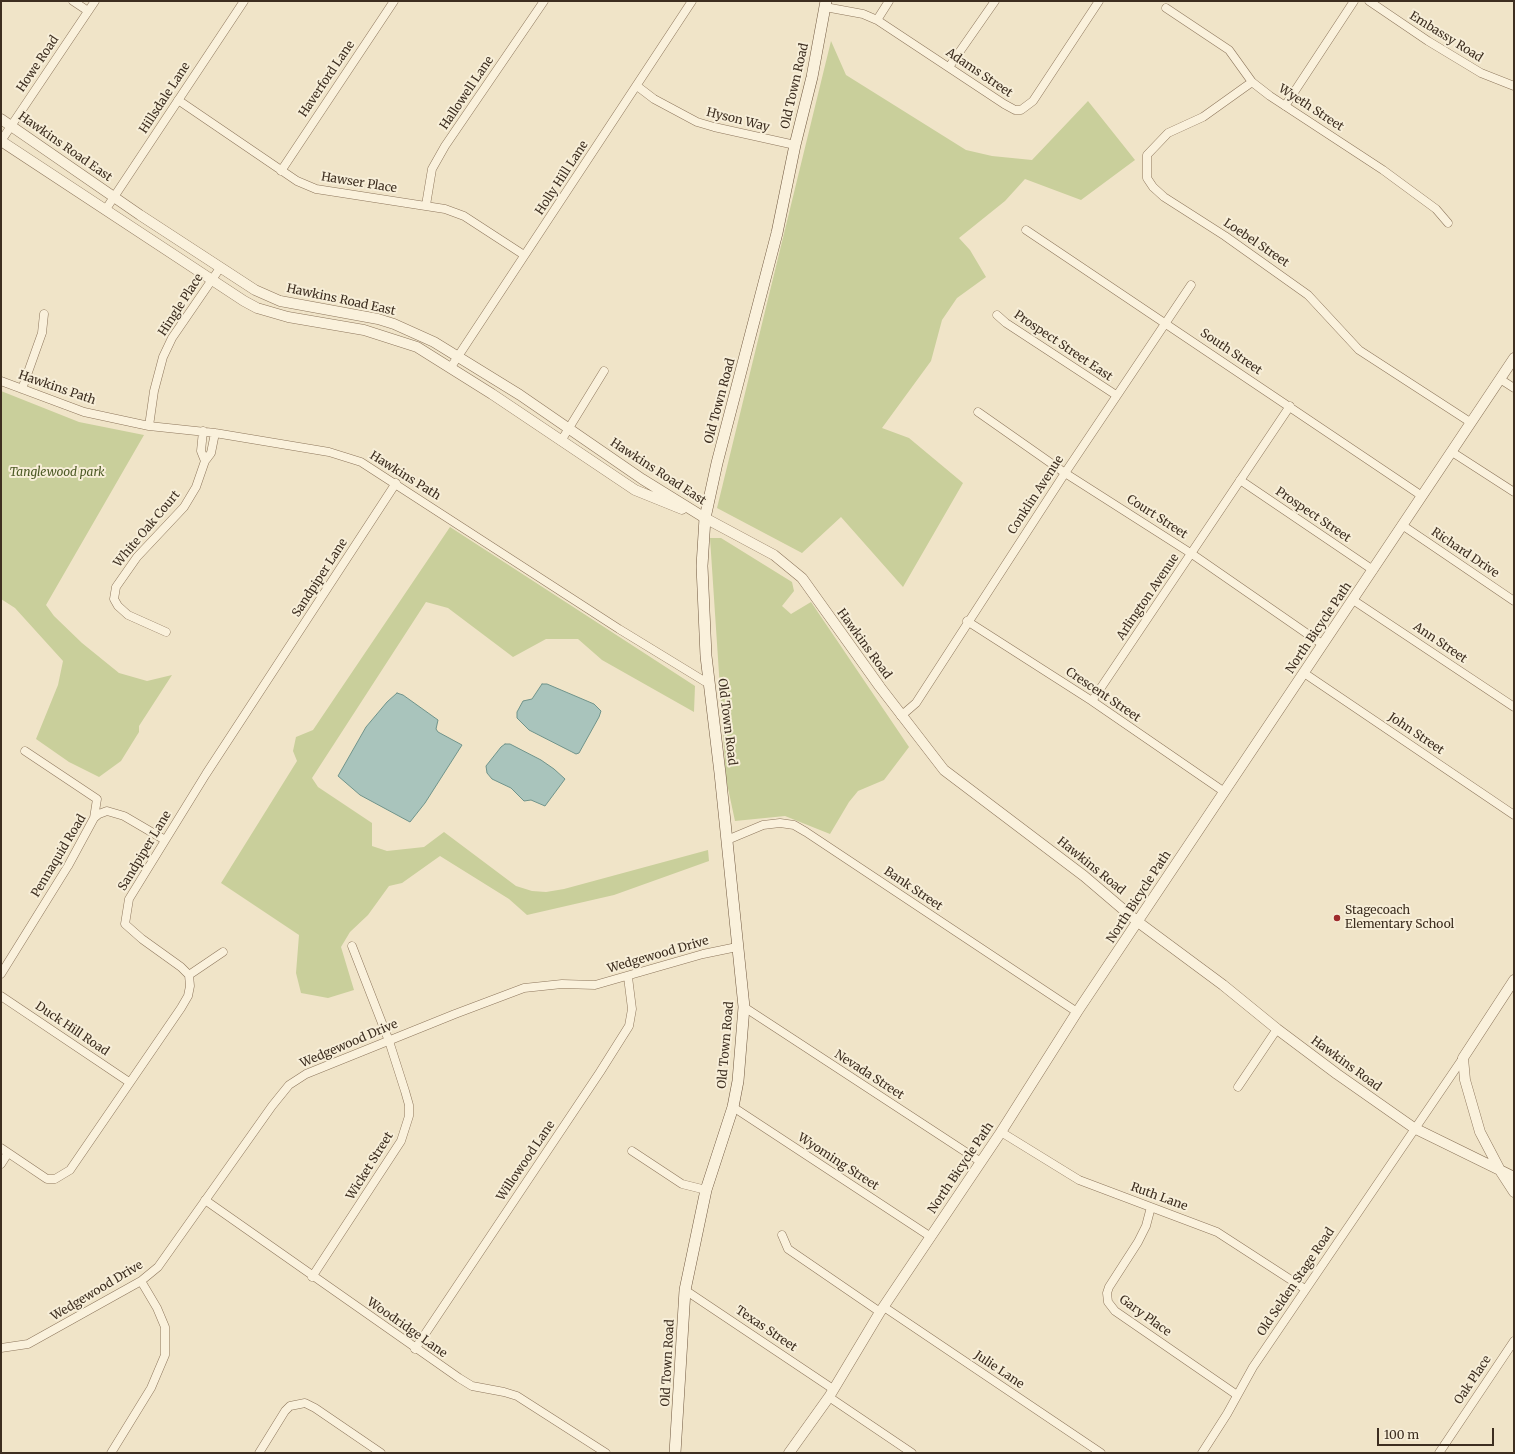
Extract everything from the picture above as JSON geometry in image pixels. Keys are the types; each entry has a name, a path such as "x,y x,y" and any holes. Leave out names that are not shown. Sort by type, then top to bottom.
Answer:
{"main road":[{"name":"Old Town Road","path":"675,1453 685,1290 706,1190 733,1107 738,1081 744,1008 706,656 702,566 705,518 717,464 777,233 795,145 812,77 826,4"}],"street":[{"path":"73,1 88,11"},
{"name":"Howe Road","path":"1,141 10,125 95,1"},
{"name":"Hillsdale Lane","path":"106,209 113,196 244,1"},
{"name":"Haverford Lane","path":"281,171 394,1"},
{"name":"Hallowell Lane","path":"426,205 432,169 445,146 544,1"},
{"name":"Holly Hill Lane","path":"451,367 692,1"},
{"path":"877,20 889,1"},
{"path":"949,67 994,1"},
{"name":"Adams Street","path":"826,4 863,14 877,20 1004,104 1015,110 1021,110 1032,101 1099,1"},
{"path":"1285,106 1354,1"},
{"name":"Embassy Road","path":"1369,1 1428,41 1481,73 1514,86"},
{"name":"Wyeth Street","path":"1166,8 1229,50 1252,82 1285,106 1383,170 1436,209 1448,223"},
{"name":"Loebel Street","path":"1252,82 1202,117 1168,133 1147,155 1147,178 1153,187 1164,197 1231,240 1308,295 1359,350 1470,422"},
{"name":"Hyson Way","path":"637,86 654,99 697,122 795,145"},
{"name":"Hawser Place","path":"178,100 281,171 298,181 316,189 445,209 464,216 524,255"},
{"name":"Hawkins Road East","path":"1,119 220,268 265,295 280,301 394,324 421,335 458,355 568,427 642,479 705,518"},
{"name":"Hawkins Road East","path":"1,141 106,209 212,281 257,308 299,319 364,330 418,347 451,367 635,490 705,518"},
{"name":"South Street","path":"1026,230 1422,496"},
{"name":"Hingle Place","path":"149,426 156,385 163,357 172,338 220,268"},
{"name":"Conklin Avenue","path":"901,716 916,703 1116,395 1191,285"},
{"path":"22,389 42,333 44,314"},
{"name":"Prospect Street East","path":"997,315 1006,323 1116,395"},
{"name":"North Bicycle Path","path":"789,1453 831,1393 882,1310 1001,1132 1077,1012 1514,358"},
{"path":"560,441 604,371"},
{"path":"1500,379 1514,388"},
{"name":"Hawkins Path","path":"1,381 84,412 149,426 215,432 329,452 362,462 619,629 709,684"},
{"name":"Arlington Avenue","path":"1092,701 1290,406"},
{"name":"Court Street","path":"978,412 1065,473 1192,554 1322,644"},
{"name":"White Oak Court","path":"203,431 201,451 205,461"},
{"name":"White Oak Court","path":"166,632 128,615 118,606 114,599 116,587 137,557 184,507 196,487 205,461 211,453 215,432"},
{"path":"1452,452 1514,492"},
{"name":"Prospect Street","path":"1240,480 1373,570"},
{"name":"Sandpiper Lane","path":"189,975 181,967 142,939 125,924 129,900 165,840 396,483"},
{"name":"Hawkins Road","path":"705,518 774,556 802,578 901,716 944,770 1084,876 1138,922 1223,985 1277,1029 1414,1128 1501,1172 1514,1177"},
{"name":"Richard Drive","path":"1402,525 1514,601"},
{"name":"Ann Street","path":"1353,600 1514,707"},
{"name":"Crescent Street","path":"968,621 1092,701 1223,792"},
{"name":"John Street","path":"1304,673 1514,815"},
{"path":"25,751 97,799 94,818"},
{"name":"Pennaquid Road","path":"1,974 18,948 94,818 107,810 114,812 124,816 165,840"},
{"name":"Bank Street","path":"727,840 763,826 780,822 794,825 1077,1012"},
{"name":"Wicket Street","path":"312,1277 401,1141 406,1128 409,1105 388,1041 352,946"},
{"name":"Wedgewood Drive","path":"1,1348 28,1344 141,1281 158,1267 272,1106 290,1085 306,1074 524,988 562,984 595,986 704,954 737,947"},
{"path":"1,1164 4,1150 47,1179 55,1179 70,1170 181,1008 188,996 190,986 189,975 223,952"},
{"name":"Willowood Lane","path":"415,1348 596,1079 629,1026 632,1009 628,977"},
{"path":"1514,980 1463,1058 1465,1080 1480,1132 1501,1172 1514,1192"},
{"name":"Duck Hill Road","path":"1,996 129,1082"},
{"name":"Nevada Street","path":"744,1008 981,1162"},
{"path":"1238,1087 1277,1029"},
{"name":"Old Selden Stage Road","path":"1202,1453 1227,1414 1253,1367 1463,1058"},
{"name":"Wyoming Street","path":"733,1107 931,1237"},
{"name":"Ruth Lane","path":"1001,1132 1079,1180 1217,1232 1305,1289"},
{"path":"632,1151 682,1184 706,1190"},
{"name":"Woodridge Lane","path":"205,1200 312,1277 472,1386 517,1396 606,1453"},
{"name":"Gary Place","path":"1151,1207 1146,1226 1138,1242 1109,1287 1107,1293 1108,1302 1115,1311 1237,1395"},
{"name":"Julie Lane","path":"782,1235 788,1249 1101,1453"},
{"path":"111,1453 151,1388 165,1355 165,1327 157,1308 141,1281"},
{"name":"Texas Street","path":"685,1290 831,1393 912,1453"},
{"name":"Oak Place","path":"1439,1453 1514,1341"},
{"path":"259,1453 281,1417 290,1406 297,1403 310,1404 381,1453"},
{"path":"365,1453 370,1445"}],"green space":[{"path":"831,41 846,75 966,150 992,156 1032,160 1088,101 1135,160 1081,200 1025,179 1005,201 959,238 970,250 986,277 957,298 942,320 931,361 882,428 909,438 963,483 903,587 841,517 802,553 717,508"},
{"name":"Tanglewood park","path":"1,391 79,422 144,435 46,605 54,616 82,643 119,673 147,681 172,675 139,726 139,732 121,761 99,777 69,762 36,739 58,685 63,661 15,608 1,599"},
{"path":"450,527 695,686 694,712 602,660 578,639 546,639 513,657 448,608 426,602 312,778 318,787 372,823 372,846 387,851 424,847 444,832 516,886 532,891 546,892 564,889 708,850 709,861 614,895 527,915 509,899 440,856 402,883 389,886 368,915 350,932 341,947 354,990 328,998 301,993 296,973 299,935 221,883 297,761 293,751 296,737 313,730"},
{"path":"710,538 721,538 792,582 794,591 782,606 791,614 811,602 909,747 884,780 858,791 849,802 830,834 785,816 735,821 726,779"}],"water":[{"path":"542,684 547,684 594,704 601,711 579,753 576,754 529,730 517,718 517,712 523,701 532,699"},
{"path":"397,693 403,695 438,720 436,729 438,732 462,745 425,803 410,822 360,795 338,776 366,727 387,702"},
{"path":"505,744 510,744 541,760 565,779 545,806 531,800 524,801 511,788 492,779 487,773 486,766"}],"place":[{"name":"Stagecoach Elementary School","path":"1337,918"}]}
